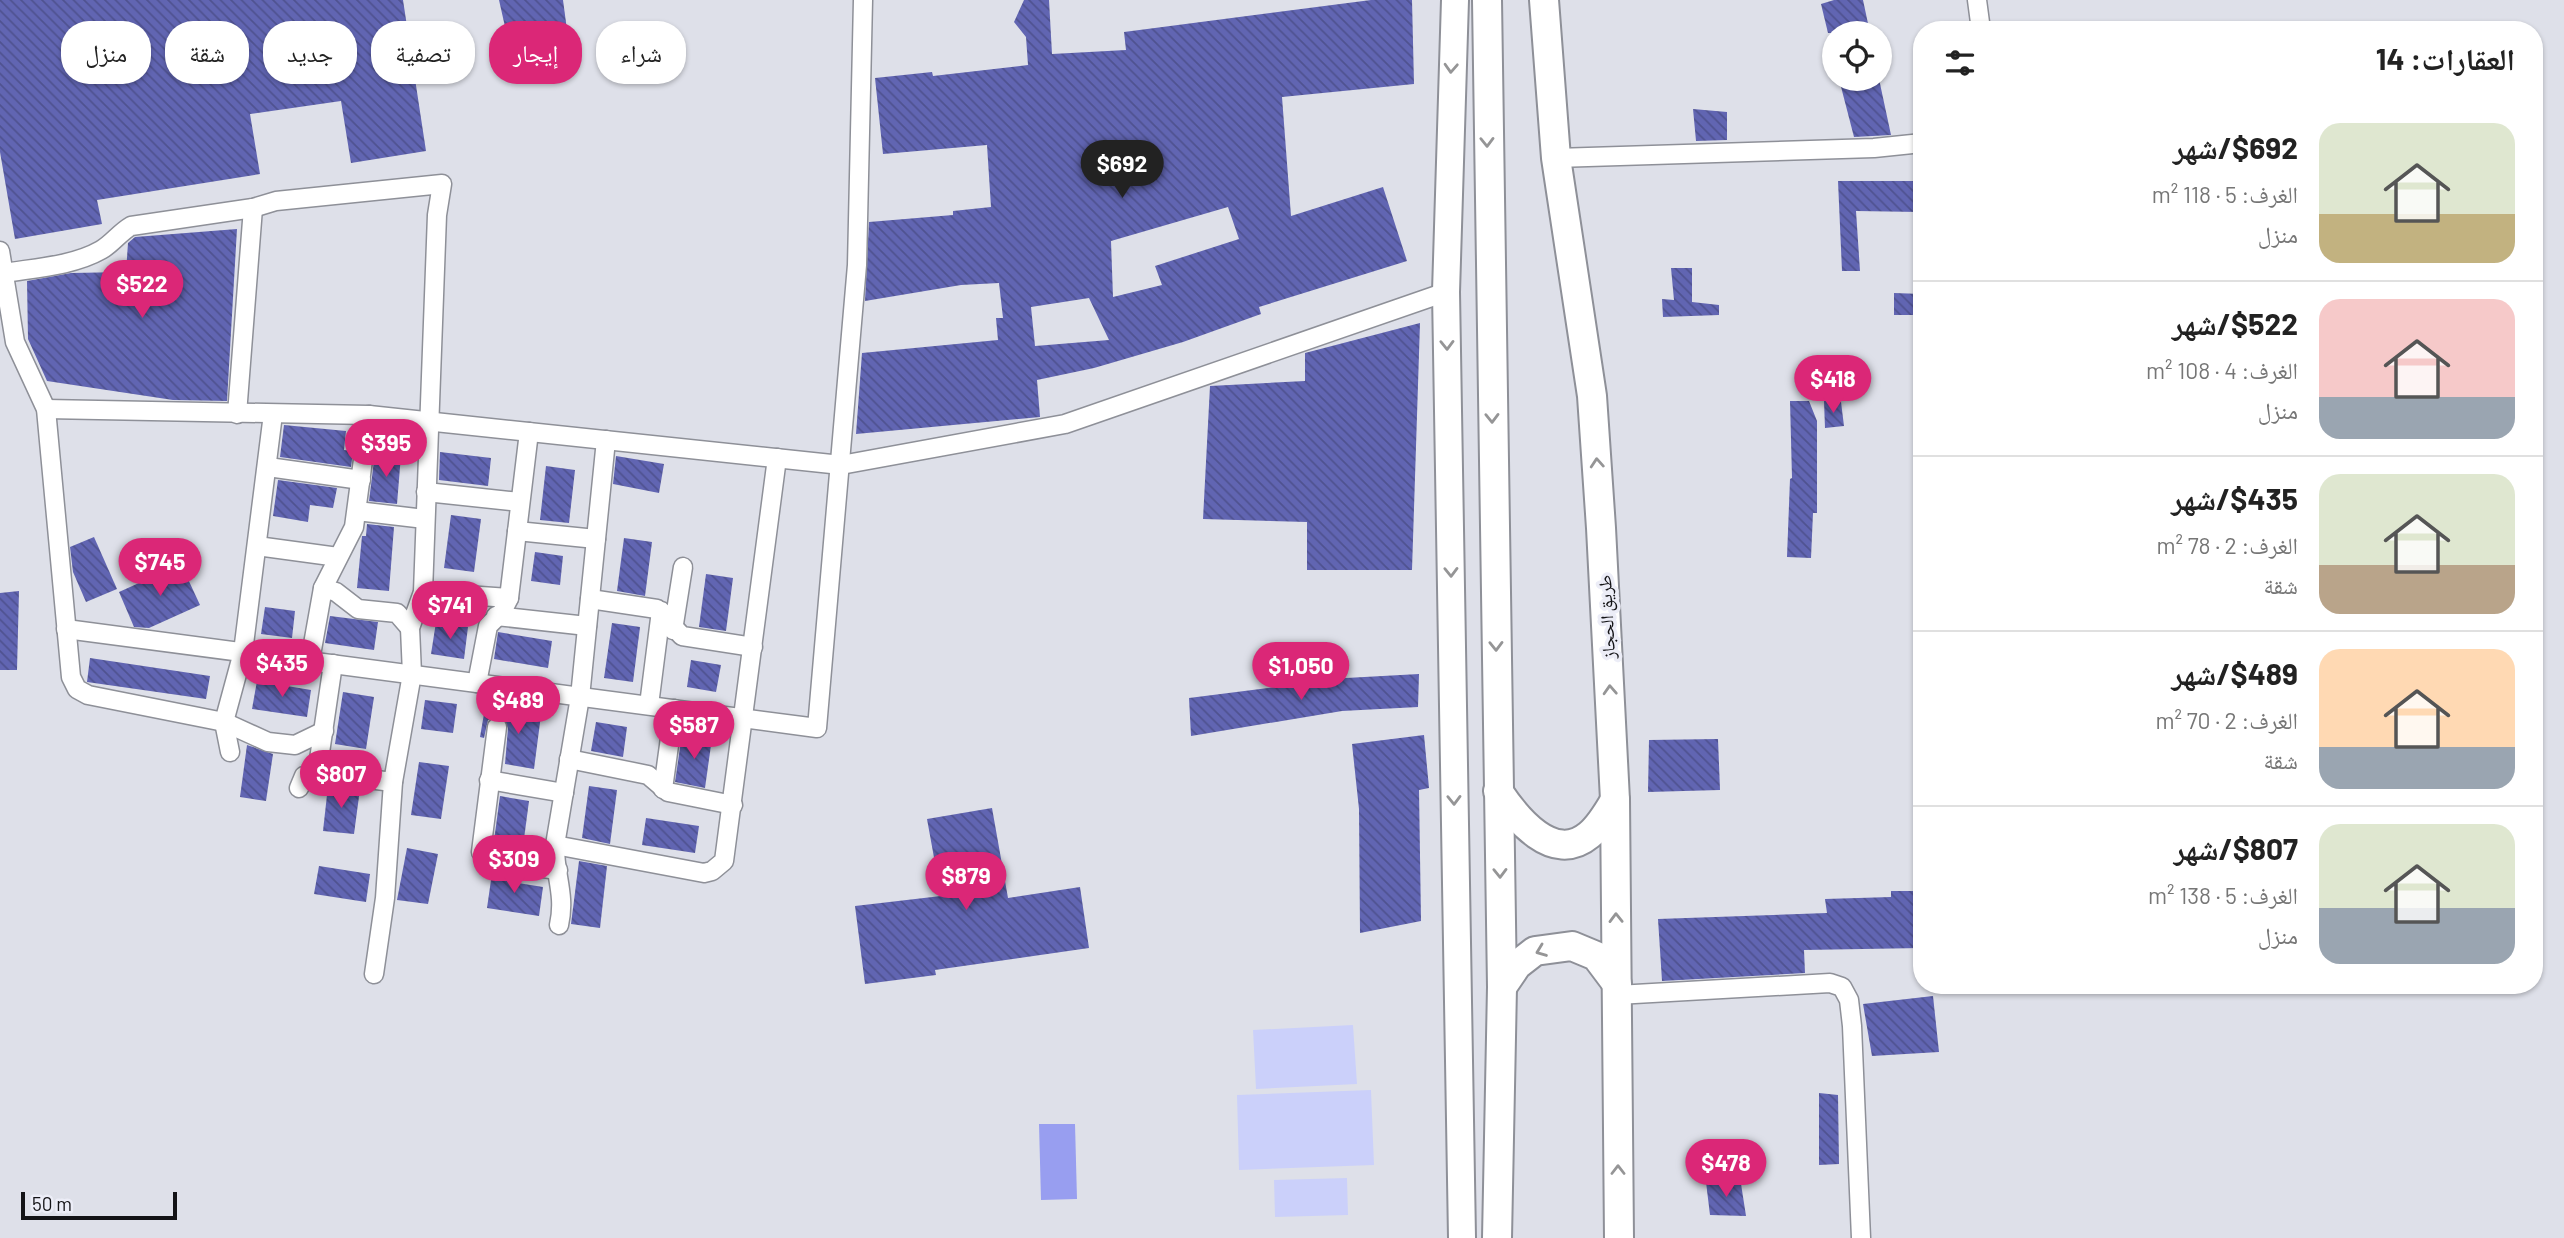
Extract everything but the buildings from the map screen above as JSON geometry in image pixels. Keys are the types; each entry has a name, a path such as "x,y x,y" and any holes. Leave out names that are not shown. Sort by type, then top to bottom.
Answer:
{"main road":[{"path":"1455,0 1446,292 1462,1238"},
{"path":"1487,0 1502,987 1497,1238"},
{"name":"طريق الحجاز","path":"1544,0 1556,158 1592,396 1615,800 1619,1238"},
{"path":"1498,791 1517,820 1541,839 1569,844 1588,837 1615,800"},
{"path":"1502,987 1517,965 1535,951 1572,946 1596,956 1617,989"}],"street":[{"path":"66,629 817,728 857,265 863,0"},
{"path":"1977,0 1979,21"},
{"path":"1556,158 1874,148 1913,144"},
{"path":"4,273 70,261 100,251 116,234 131,226 334,193 442,184 437,215 423,592 410,628 412,674 393,782 385,898 374,974"},
{"path":"237,414 253,208"},
{"path":"0,251 15,342 46,409 71,677 81,693 224,722 268,742 295,745 324,732"},
{"path":"46,409 369,415 841,465 1065,424 1446,292"},
{"path":"230,752 224,722 243,652 268,467 272,414"},
{"path":"310,661 323,588 347,542 357,511 369,415"},
{"path":"477,683 488,626 509,598 529,432"},
{"path":"559,925 563,898 555,845 580,696 606,440"},
{"path":"555,845 704,873 712,871 724,860 777,458"},
{"path":"268,467 361,480"},
{"path":"426,492 520,502"},
{"path":"357,511 425,519"},
{"path":"517,531 596,539"},
{"path":"257,546 338,557"},
{"path":"673,630 683,568"},
{"path":"323,588 336,592 358,609 397,613 410,628"},
{"path":"423,592 509,598"},
{"path":"590,599 661,611 673,630 691,640 753,647"},
{"path":"649,705 661,611"},
{"path":"496,616 587,626"},
{"path":"317,773 333,664"},
{"path":"663,789 674,709"},
{"path":"497,727 480,848 483,856 490,861 558,870"},
{"path":"569,759 648,775 663,789 675,794 733,805"},
{"path":"299,788 304,776 317,773 393,782"},
{"path":"489,780 564,793"},
{"path":"1617,989 1830,983 1842,987 1849,1000 1852,1026 1861,1238"}],"shaded area":[{"path":"1353,1025 1357,1084 1256,1089 1253,1030"},
{"path":"1371,1090 1374,1165 1239,1170 1237,1095"},
{"path":"1347,1178 1348,1215 1275,1217 1274,1180"}],"water":[{"path":"1039,1124 1075,1124 1077,1199 1041,1200"}]}
